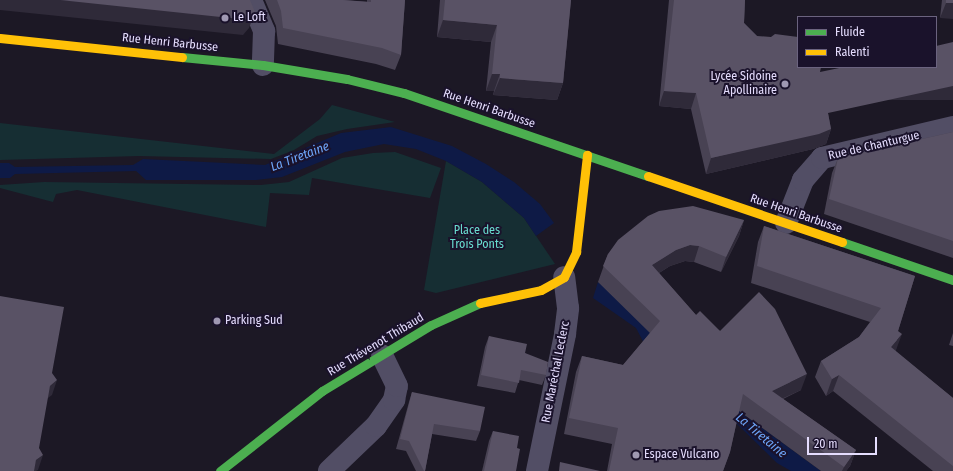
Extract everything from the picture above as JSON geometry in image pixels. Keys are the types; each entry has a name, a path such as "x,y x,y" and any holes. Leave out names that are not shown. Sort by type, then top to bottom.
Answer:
{"street":[{"path":"251,0 264,32 264,65"},
{"name":"Rue Henri Barbusse","path":"0,38 264,65 347,79 404,93 953,280"},
{"name":"Rue de Chanturgue","path":"786,223 802,180 822,158 953,127"},
{"path":"564,277 576,252 586,155"},
{"name":"Rue Thévenot Thibaud","path":"220,471 322,391 431,325 482,302 541,290 564,277"},
{"name":"Rue Maréchal Leclerc","path":"537,471 568,308 564,277"},
{"path":"330,471 376,426 394,400 397,386 379,357"}],"green space":[{"path":"332,105 395,122 347,129 317,136 294,150 271,159 139,156 0,160 0,123 274,154 320,119"},
{"path":"395,152 441,168 430,198 312,178 309,195 270,193 266,227 77,190 56,194 53,202 0,188 0,185 44,182 261,185 289,182 342,158 373,153"},
{"name":"Place des Trois Ponts","path":"446,161 482,182 524,218 555,264 436,293 424,290"}],"water":[{"name":"La Tiretaine","path":"391,127 452,146 486,164 514,182 540,204 554,223 536,236 524,218 482,182 446,161 416,149 384,144 345,152 282,177 256,180 146,180 136,171 15,174 10,178 0,178 0,163 9,163 15,167 133,165 143,159 265,165 341,133"},
{"name":"La Tiretaine","path":"598,282 662,335 744,415 821,471 791,471 777,463 734,421 646,347 636,328 593,298"}],"building":[{"path":"60,0 250,0 255,12 249,20"},
{"path":"277,0 343,0 371,2 371,0 405,0 401,55 382,48 283,28 281,11"},
{"path":"445,0 571,0 563,83 500,78 500,74 492,74 497,25 443,20"},
{"path":"674,0 745,0 744,23 757,36 771,37 775,34 797,37 797,68 821,68 820,72 839,68 937,68 937,46 953,42 953,86 828,113 831,129 819,134 711,158 696,93 664,91"},
{"path":"946,0 953,0 953,3 946,3"},
{"path":"953,132 953,241 829,199 838,158"},
{"path":"693,206 744,220 726,257 699,246 690,245 676,250 652,265 696,315 700,311 720,331 759,292 775,309 807,374 772,391 856,450 844,467 743,394 730,452 723,471 609,471 618,428 569,418 582,356 623,365 660,321 603,266 608,254 618,240 648,216 659,211"},
{"path":"764,226 915,276 898,331 902,334 891,347 953,398 953,466 839,375 832,379 821,361 859,337 881,308 757,266"},
{"path":"0,296 64,307 52,373 57,380 50,386 39,448 43,455 36,460 34,471 0,471"},
{"path":"489,336 527,344 525,353 548,362 546,375 521,370 519,383 481,375"},
{"path":"412,392 485,407 480,431 434,424 425,471 409,441 400,439"},
{"path":"493,431 519,436 517,448 520,449 516,471 484,471"},
{"path":"560,462 600,471 559,471"}],"traffic: fast":[{"path":"182,57 263,65 347,79 404,93 648,176"},
{"path":"842,242 953,280"},
{"path":"220,471 322,391 431,325 480,303"}],"traffic: slow":[{"path":"0,38 182,57"},
{"path":"480,303 541,290 564,277 576,252 587,155"},
{"path":"648,176 842,242"}],"place":[{"name":"Le Loft","path":"225,18"},
{"name":"Lycée Sidoine Apollinaire","path":"785,84"},
{"name":"Parking Sud","path":"217,321"},
{"name":"Espace Vulcano","path":"636,455"}]}
